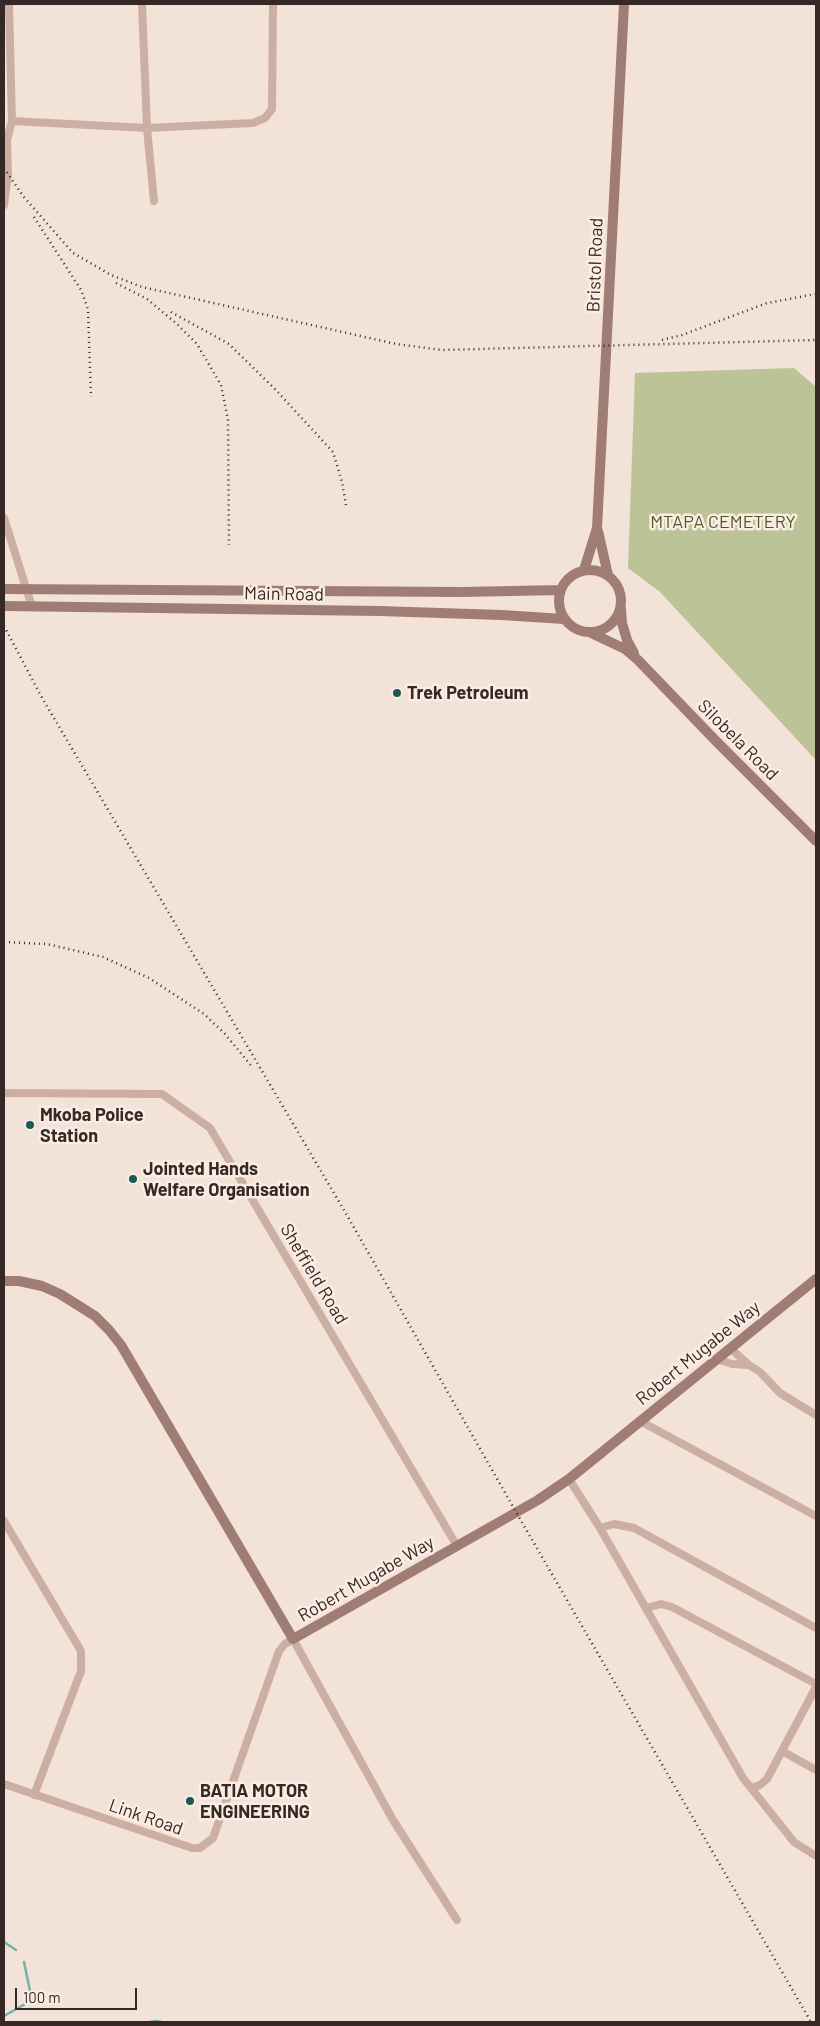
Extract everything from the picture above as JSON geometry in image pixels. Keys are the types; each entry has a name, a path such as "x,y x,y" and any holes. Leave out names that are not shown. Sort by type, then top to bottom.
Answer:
{"street":[{"path":"4,205 8,174 7,140 12,121 9,4"},
{"path":"142,4 147,128 154,200"},
{"path":"12,121 147,128 253,123 265,118 272,109 273,4"},
{"name":"Bristol Road","path":"584,570 597,528 624,4"},
{"path":"4,518 32,607"},
{"name":"Bristol Road","path":"597,528 608,575"},
{"path":"584,570 598,571 608,575 618,588 621,604 619,612 610,624 604,628 589,632 575,628 564,619 558,602 560,590 570,577 584,570"},
{"name":"Main Road","path":"4,589 462,592 560,590"},
{"path":"172,591 173,609"},
{"name":"Silobela Road","path":"621,604 622,623 627,640 638,660"},
{"name":"Main Road","path":"4,606 379,611 564,619"},
{"name":"Silobela Road","path":"589,632 625,648 816,841"},
{"name":"Sheffield Road","path":"4,1092 162,1094 210,1128 457,1546"},
{"name":"Robert Mugabe Way","path":"4,1281 19,1281 42,1286 60,1294 95,1316 110,1330 121,1345 293,1639 538,1500 569,1479 816,1280"},
{"path":"730,1348 760,1372 780,1393 816,1415"},
{"path":"716,1359 732,1364 749,1365"},
{"path":"640,1421 816,1516"},
{"path":"569,1479 600,1528 743,1778 794,1842 816,1856"},
{"path":"4,1521 81,1650 81,1671 34,1795"},
{"path":"600,1528 614,1524 634,1528 816,1628"},
{"path":"646,1608 662,1604 672,1607 816,1686 767,1778 760,1785 751,1788"},
{"path":"293,1639 393,1820 457,1920"},
{"name":"Link Road","path":"4,1784 192,1848 200,1848 213,1838 279,1651 293,1639"},
{"path":"782,1751 816,1770"}],"green space":[{"name":"MTAPA CEMETERY","path":"794,368 816,387 816,760 660,592 628,568 635,373"}],"waterway":[{"path":"4,1942 16,1950"},
{"path":"4,2016 32,2000 24,1962"},
{"path":"149,2022 162,2022"}],"railway":[{"path":"4,168 23,196 73,253 111,275 142,287 396,344 442,350 816,340"},
{"path":"34,217 81,290 88,309 91,397"},
{"path":"116,283 147,299 177,324 197,344 221,385 228,420 229,545"},
{"path":"662,340 682,335 767,303 816,294"},
{"path":"171,312 229,344 274,388 333,452 342,482 346,505"},
{"path":"4,626 41,696 348,1217 811,2022"},
{"path":"4,942 47,944 103,957 149,978 204,1014 225,1034 253,1068"}],"place":[{"name":"Trek Petroleum","path":"397,693"},
{"name":"Mkoba Police Station","path":"30,1125"},
{"name":"Jointed Hands Welfare Organisation","path":"133,1179"},
{"name":"BATIA MOTOR ENGINEERING","path":"190,1801"}]}
